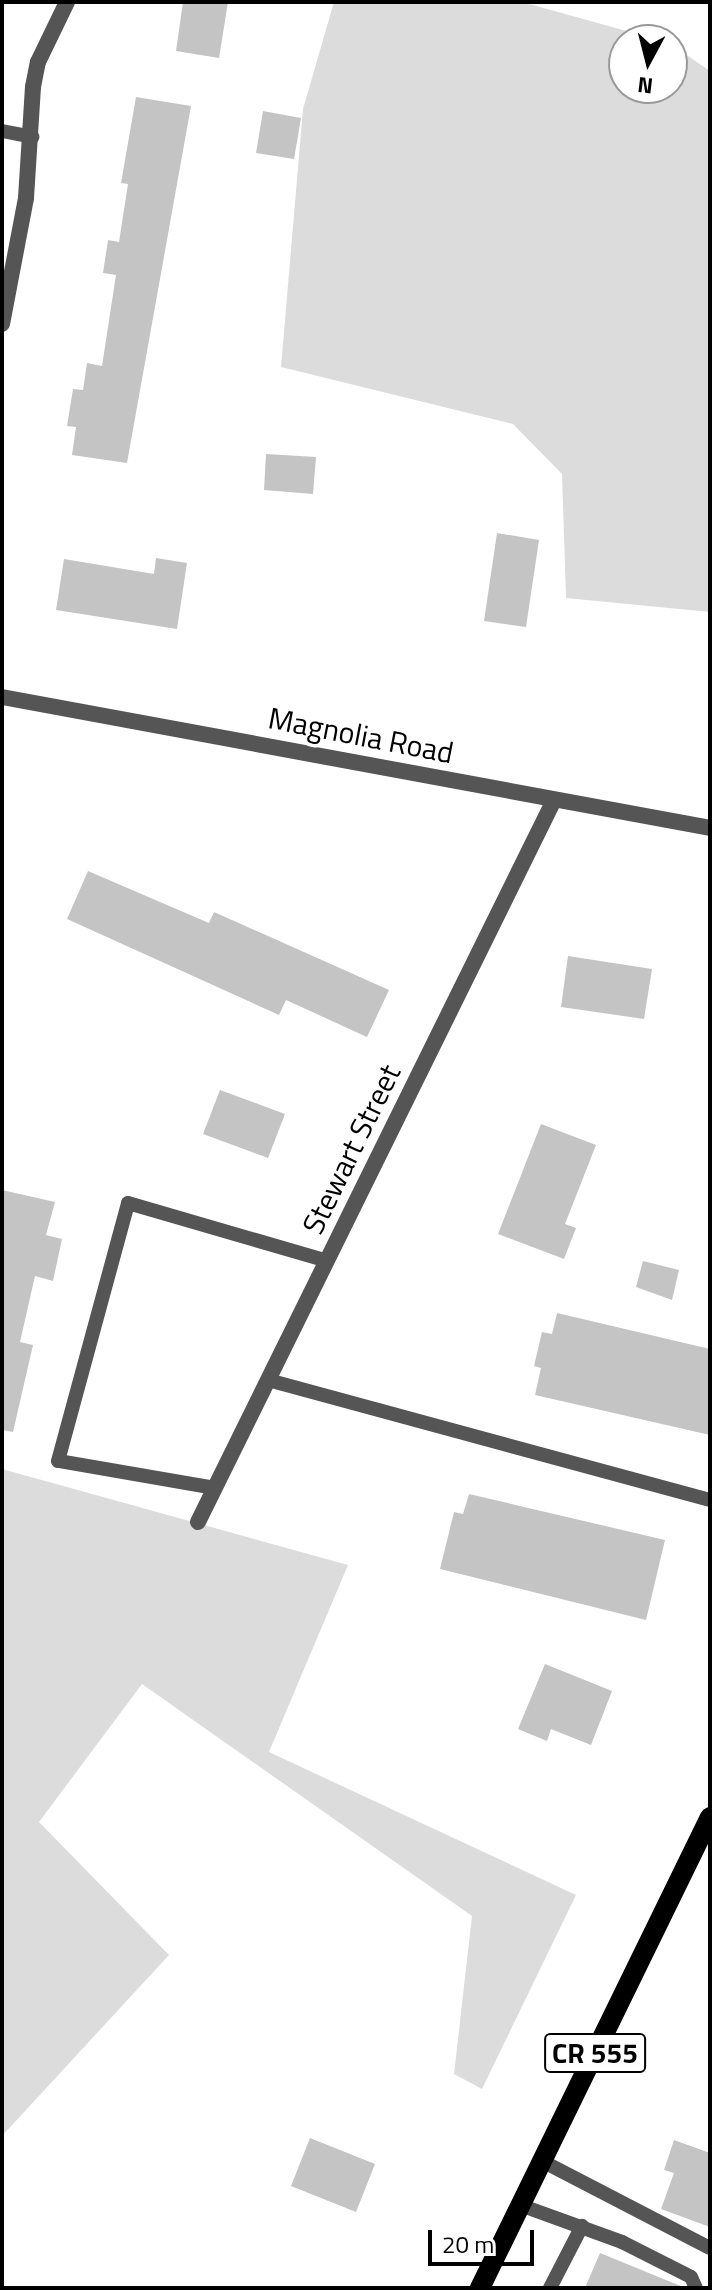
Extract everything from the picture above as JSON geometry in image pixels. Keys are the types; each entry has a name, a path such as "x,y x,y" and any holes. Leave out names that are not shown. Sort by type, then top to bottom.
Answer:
{"main road":[{"name":"CR 555","path":"480,2288 710,1817"}],"street":[{"path":"2,324 32,137 38,62 67,2"},
{"name":"Magnolia Road","path":"2,697 710,828"},
{"name":"Stewart Street","path":"198,1522 554,800"}],"lane":[{"path":"2,131 32,137"},
{"path":"215,1488 58,1461 128,1203 327,1261"},
{"path":"268,1380 710,1500"},
{"path":"542,2161 710,2248"},
{"path":"520,2205 582,2226 691,2277 696,2288"},
{"path":"550,2288 582,2226"}],"shaded area":[{"path":"334,2 522,2 608,26 608,104 688,104 688,56 710,71 710,612 566,598 562,474 513,424 281,367 303,109"},
{"path":"2,1469 348,1565 269,1752 576,1895 482,2089 454,2074 472,1916 142,1684 39,1822 169,1955 2,2136"}],"building":[{"path":"183,2 228,2 219,58 176,51"},
{"path":"136,97 191,106 127,463 72,455 76,427 67,426 73,389 83,390 87,363 102,366 116,275 103,273 108,240 119,242 128,184 121,183"},
{"path":"263,111 301,118 294,159 256,153"},
{"path":"266,454 316,457 313,494 264,490"},
{"path":"497,533 539,540 526,627 484,621"},
{"path":"156,558 187,563 177,629 56,610 64,559 154,574"},
{"path":"88,871 209,923 214,912 389,990 367,1037 286,1000 279,1015 67,919"},
{"path":"568,956 652,969 644,1019 561,1007"},
{"path":"220,1090 285,1114 268,1158 203,1134"},
{"path":"541,1124 596,1145 565,1224 576,1228 564,1259 498,1234"},
{"path":"2,1190 55,1202 46,1235 62,1239 53,1281 35,1276 20,1342 33,1345 13,1432 2,1430"},
{"path":"643,1261 679,1270 672,1300 636,1287"},
{"path":"557,1313 710,1349 710,1435 535,1395 541,1368 534,1366 542,1332 552,1334"},
{"path":"469,1494 665,1540 646,1620 440,1569 454,1512 463,1514"},
{"path":"545,1664 612,1691 591,1745 551,1729 547,1741 518,1729"},
{"path":"310,2138 375,2164 356,2212 291,2186"},
{"path":"674,2140 710,2153 710,2227 661,2209 674,2173 664,2170"},
{"path":"600,2253 683,2287 683,2288 585,2288"}]}
